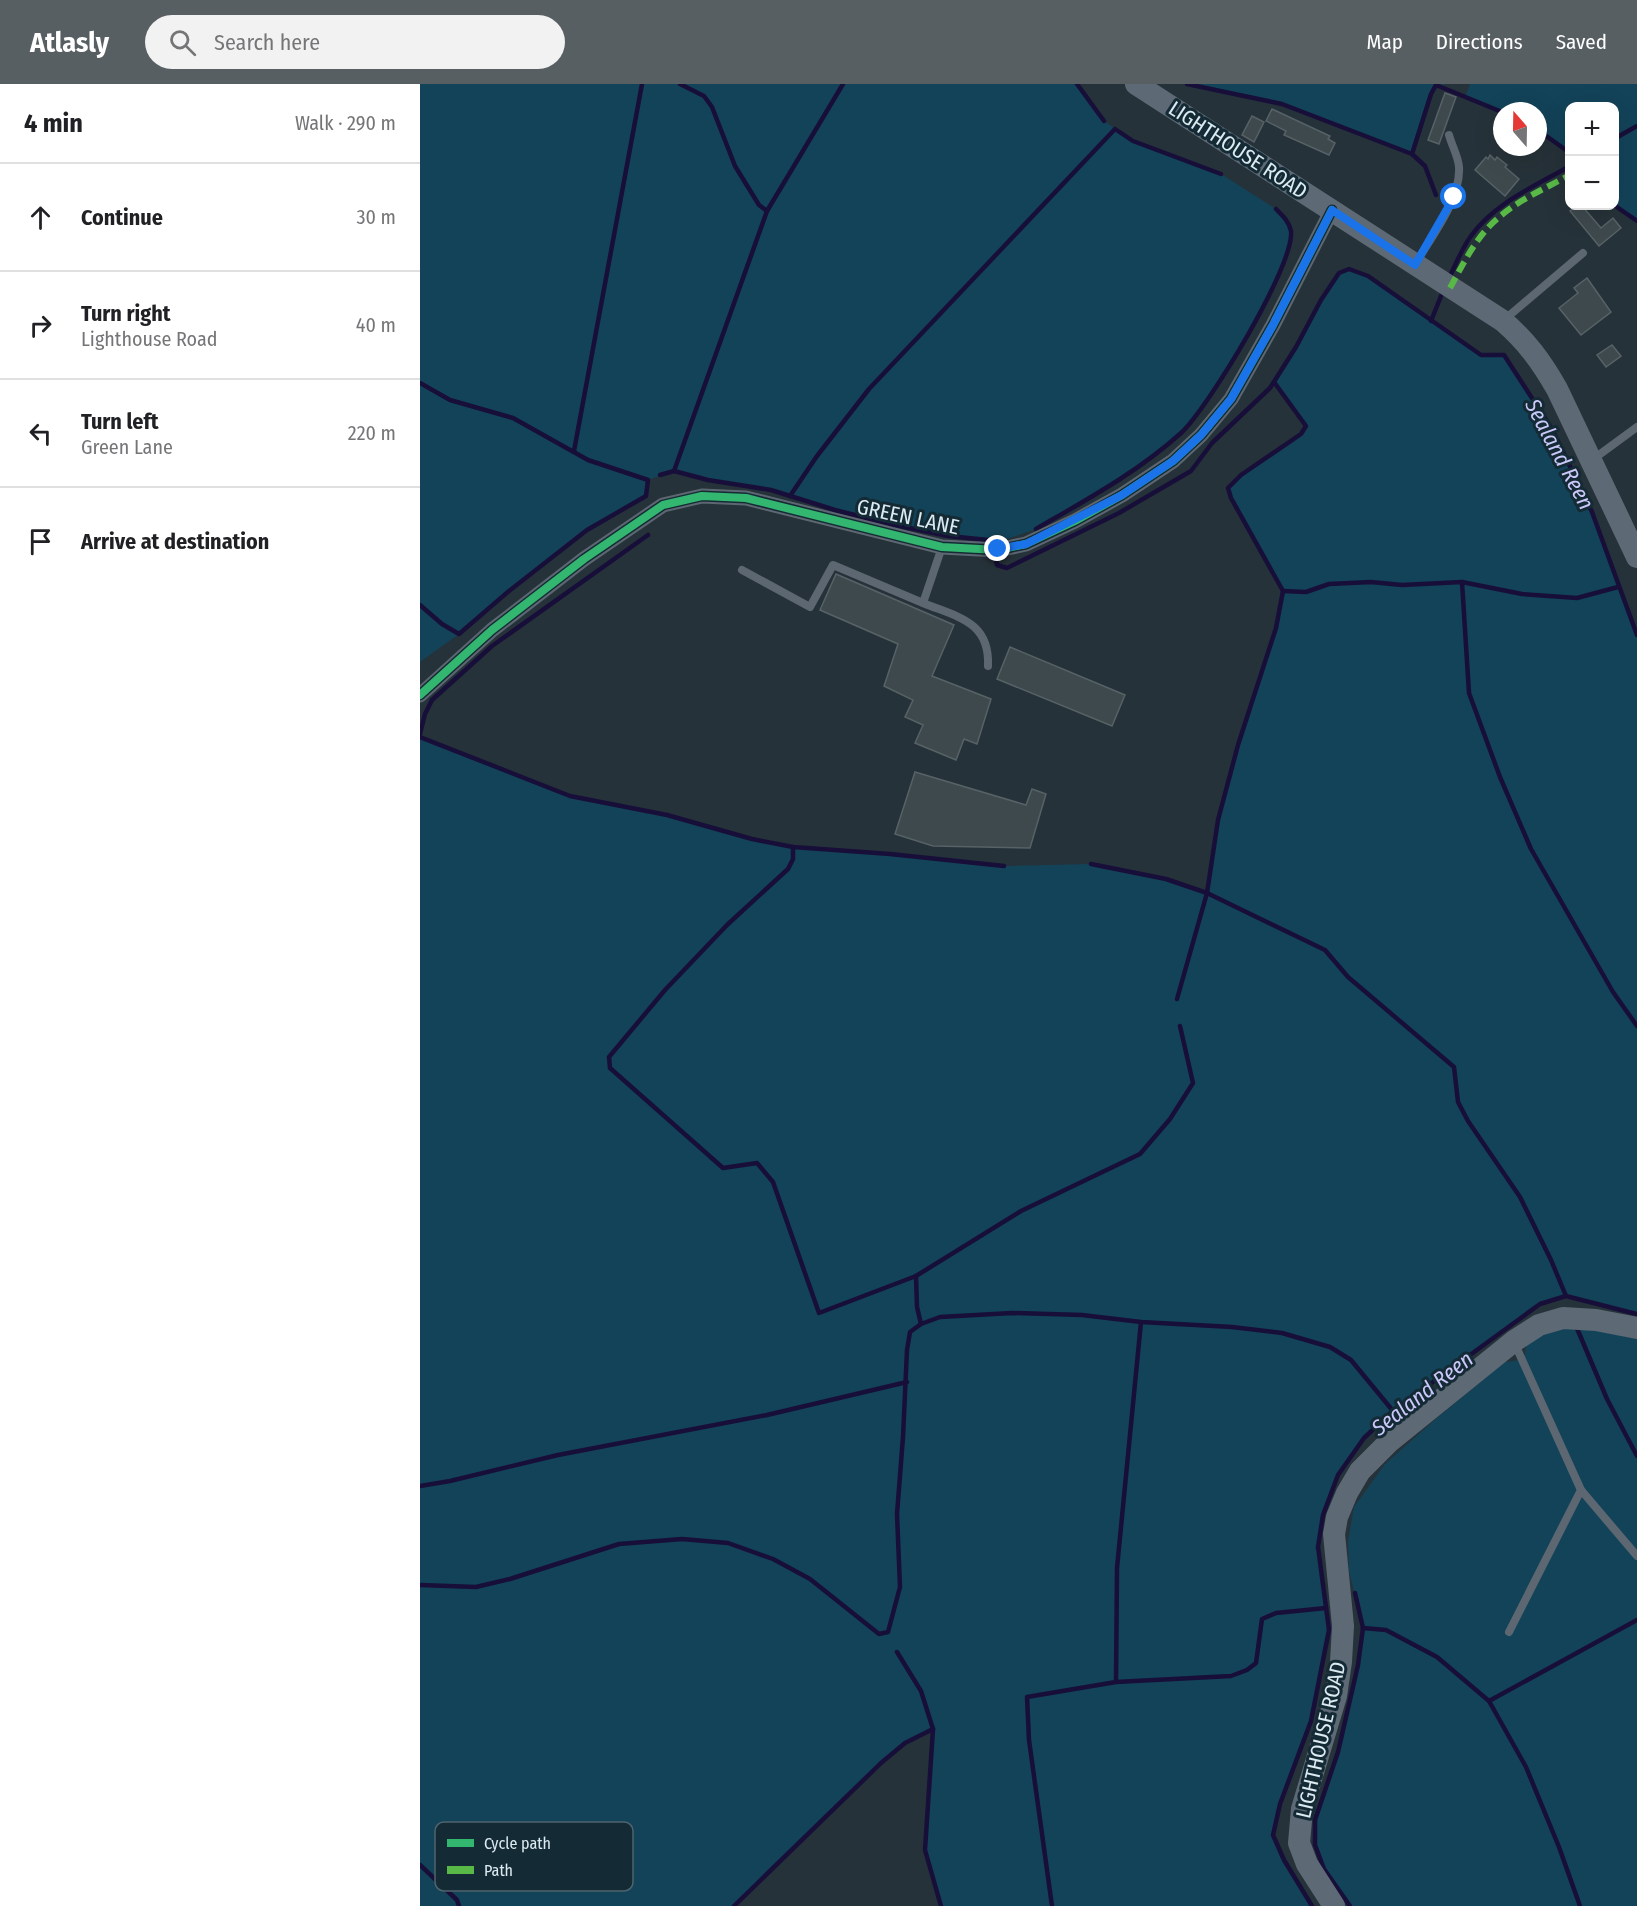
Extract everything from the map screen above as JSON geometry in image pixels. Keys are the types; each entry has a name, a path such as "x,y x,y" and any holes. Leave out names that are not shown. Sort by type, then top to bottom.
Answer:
{"main road":[{"name":"LIGHTHOUSE ROAD","path":"1136,84 1503,321 1525,341 1543,363 1557,388 1637,557"},
{"name":"LIGHTHOUSE ROAD","path":"1334,1906 1307,1864 1299,1843 1302,1809 1336,1696 1341,1662 1343,1626 1334,1534 1337,1517 1347,1493 1360,1471 1389,1442 1514,1341 1539,1325 1563,1318 1596,1320 1637,1328"}],"street":[{"name":"GREEN LANE","path":"420,696 492,630 584,560 663,505 702,496 746,498 942,547 998,549 1026,544 1122,495 1173,461 1201,435 1231,399 1273,325 1332,210"}],"lane":[{"path":"1415,265 1454,197 1459,184 1459,165 1449,135"},
{"path":"1503,321 1583,253"},
{"path":"1591,461 1637,427"},
{"path":"923,603 942,547"},
{"path":"742,570 810,607 832,565 974,625 986,647 988,666"},
{"path":"1514,1341 1581,1490 1637,1556"},
{"path":"1509,1632 1581,1490"}],"shaded area":[{"path":"420,84 1077,84 1104,121 1133,141 1221,174 1276,209 1287,220 1291,230 1290,245 1269,296 1228,371 1182,432 1144,463 1036,529 993,544 988,540 948,536 895,525 835,510 771,490 708,480 674,471 648,480 646,496 587,530 509,591 459,634 420,662"},
{"path":"1187,84 1444,84 1443,88 1435,85 1412,154 1282,104"},
{"path":"1470,84 1637,84 1637,221 1619,208 1619,102 1565,102 1565,150 1547,137 1547,102 1493,102 1493,108 1465,97"},
{"path":"1349,269 1368,276 1481,355 1504,355 1552,429 1592,512 1637,635 1637,1314 1566,1296 1540,1304 1393,1411 1364,1438 1338,1475 1323,1515 1318,1547 1329,1630 1311,1721 1280,1804 1273,1835 1284,1860 1312,1906 941,1906 925,1850 932,1729 905,1743 881,1763 734,1906 420,1906 420,737 570,796 667,815 752,839 793,847 1004,866 1091,864 1166,879 1206,892 1218,820 1238,745 1276,628 1283,591 1231,498 1228,488 1241,475 1301,434 1306,426 1274,382 1339,273"},
{"path":"1576,1326 1637,1339 1637,1906 1350,1906 1324,1869 1315,1845 1315,1820 1338,1752 1358,1665 1363,1628 1349,1571 1348,1541 1354,1507 1385,1464 1505,1362 1515,1361 1525,1355 1526,1344 1548,1332"}],"building":[{"path":"1445,93 1456,97 1439,144 1428,140"},
{"path":"1272,109 1330,136 1328,139 1335,143 1329,155 1284,135 1286,131 1266,121"},
{"path":"1252,116 1264,122 1254,142 1242,135"},
{"path":"1490,155 1495,160 1497,157 1507,165 1505,167 1519,179 1505,196 1475,170"},
{"path":"1585,210 1601,228 1613,218 1621,228 1599,246 1570,211"},
{"path":"1587,278 1611,312 1581,335 1559,308 1578,293 1574,288"},
{"path":"1612,345 1621,356 1606,367 1597,355"},
{"path":"836,574 954,625 932,676 991,699 977,744 964,739 956,760 915,743 923,725 905,717 913,700 884,686 898,644 820,610"},
{"path":"1010,647 1125,695 1112,726 997,679"},
{"path":"915,772 1026,805 1032,789 1046,794 1030,848 933,846 895,834"}],"waterway":[{"path":"574,451 642,84"},
{"path":"680,84 704,96 712,107 735,166 759,205 767,211"},
{"path":"674,471 767,211 843,84"},
{"path":"1077,84 1104,121"},
{"path":"1187,84 1282,104 1412,154 1425,166 1436,195"},
{"path":"1412,154 1436,85 1493,108"},
{"path":"1619,136 1637,126"},
{"path":"790,496 817,456 869,389 1115,129 1133,141 1221,174"},
{"path":"1547,136 1565,149"},
{"path":"1449,278 1462,251 1481,224 1516,196 1565,169"},
{"path":"1619,208 1637,221"},
{"path":"1036,529 1129,473 1181,433 1194,419 1248,335 1289,248 1290,227 1276,209"},
{"path":"995,556 997,565 1007,568 1119,513 1191,471 1212,443 1270,388 1296,347 1321,300 1339,273 1349,269 1368,276 1481,355 1504,355 1552,429 1592,512 1637,635"},
{"path":"1431,321 1443,291"},
{"path":"1177,999 1207,893 1218,820 1238,745 1276,628 1283,591 1231,498 1228,488 1241,475 1301,434 1306,426 1274,382"},
{"path":"420,383 450,400 513,418 588,460 648,480 646,496 587,530 509,591 459,634 442,624 420,605"},
{"path":"660,475 674,471 708,480 771,490 835,510 895,525 948,536 988,540 993,544"},
{"path":"420,734 425,714 432,700 492,646 648,535"},
{"path":"1283,591 1306,592 1329,584 1371,582 1402,585 1462,582 1522,594 1577,598 1618,587"},
{"path":"1462,582 1469,693 1500,777 1531,849 1613,992 1637,1026"},
{"path":"420,737 570,796 667,815 752,839 793,847 1004,866"},
{"path":"793,847 793,859 788,869 727,925 665,990 609,1057 610,1068 723,1168 757,1163 773,1182 819,1313 916,1276 1021,1211 1140,1154 1170,1119 1193,1083 1180,1026"},
{"path":"1091,864 1166,879 1207,893 1325,950 1348,977 1454,1067 1458,1102 1468,1121 1520,1197 1566,1296"},
{"path":"916,1276 917,1307 921,1324"},
{"name":"Sealand Reen","path":"1312,1906 1284,1860 1273,1835 1280,1804 1311,1721 1329,1630 1318,1547 1323,1515 1338,1475 1364,1438 1393,1411 1540,1304 1566,1296 1637,1314"},
{"path":"420,1585 476,1587 510,1579 619,1544 682,1539 728,1543 773,1559 810,1579 879,1634 888,1632 900,1587 897,1514 907,1350 910,1332 921,1324 940,1317 1012,1313 1082,1315 1282,1333 1330,1347 1351,1360 1393,1411"},
{"path":"1116,1682 1117,1568 1141,1322"},
{"path":"1576,1326 1607,1399 1637,1456"},
{"path":"420,1486 558,1455 767,1415 907,1382"},
{"path":"1350,1906 1324,1869 1315,1845 1315,1820 1338,1752 1358,1665 1363,1628 1355,1593"},
{"path":"1052,1906 1029,1740 1027,1697 1116,1682 1231,1676 1247,1670 1256,1663 1262,1619 1276,1613 1326,1608"},
{"path":"1489,1701 1637,1620"},
{"path":"1363,1628 1386,1630 1437,1657 1489,1701 1526,1767 1580,1906"},
{"path":"897,1652 921,1691 933,1729 925,1850 941,1906"},
{"path":"734,1906 881,1763 905,1743 933,1729"},
{"path":"420,1865 435,1879"},
{"path":"447,1891 457,1900 459,1906"}],"marked path":[{"path":"1450,288 1476,242 1489,226 1523,200 1565,178"}],"cycle path":[{"path":"420,695 492,630 584,559 663,505 702,496 746,498 942,547 998,550 1026,544 1075,521 1122,495 1173,461 1201,435 1231,399 1273,325 1332,210"}],"route":[{"path":"998,549 1026,544 1122,495 1173,461 1201,435 1231,399 1273,325 1332,210 1415,265 1454,197"}]}
